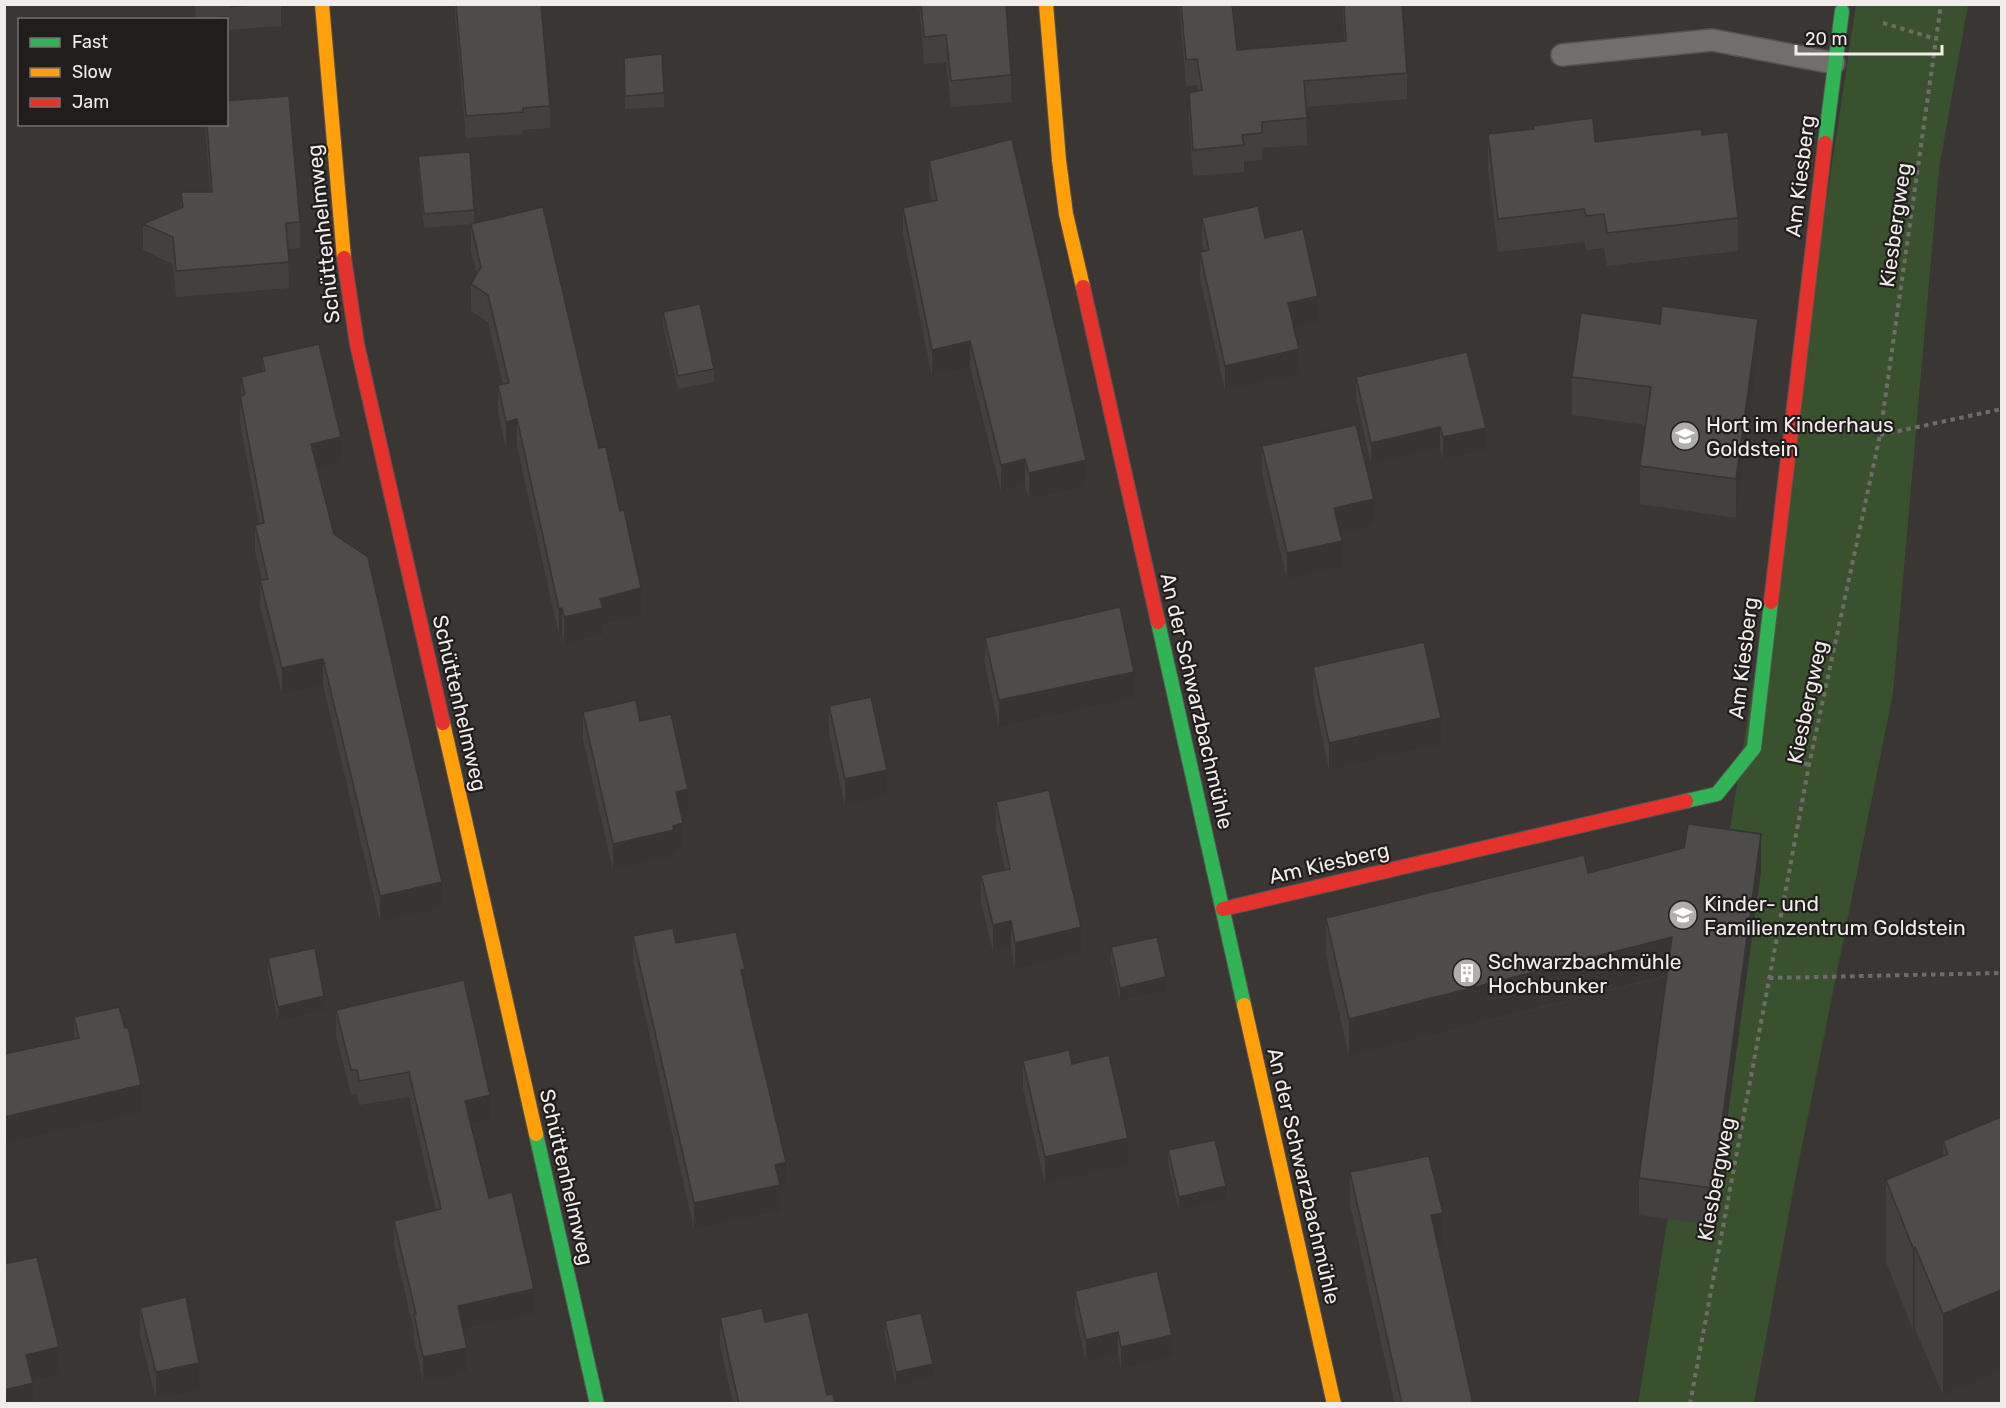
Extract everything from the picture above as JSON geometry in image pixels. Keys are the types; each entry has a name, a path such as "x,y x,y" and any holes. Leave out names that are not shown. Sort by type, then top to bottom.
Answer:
{"street":[{"name":"Schüttenhelmweg","path":"322,4 345,273 357,345 597,1404"},
{"name":"An der Schwarzbachmühle","path":"1046,4 1059,160 1066,214 1334,1404"},
{"name":"Am Kiesberg","path":"1223,909 1717,794 1754,748 1842,11"}],"lane":[{"path":"1562,55 1713,40 1834,63"}],"path":[{"name":"Kiesbergweg","path":"1690,1404 1809,765 1880,435 1941,4"},
{"path":"1842,11 1936,39"},
{"path":"1880,435 2001,409"},
{"path":"1769,978 2001,973"}],"green space":[{"path":"1856,5 1968,5 1939,169 1893,693 1794,1186 1754,1403 1638,1404 1748,716"}],"building":[{"path":"230,4 263,4 230,7"},
{"path":"456,4 541,4 550,106 523,108 523,112 466,116"},
{"path":"921,4 1006,4 1011,75 951,81 946,35 924,37"},
{"path":"1181,4 1232,4 1237,50 1346,41 1344,4 1402,4 1407,73 1304,81 1307,118 1262,122 1262,133 1242,135 1244,145 1193,150 1189,93 1202,90 1197,59 1186,60"},
{"path":"662,54 664,93 625,96 624,58"},
{"path":"289,96 300,222 286,223 289,262 176,271 173,237 143,224 183,207 181,192 212,192 207,126 228,126 228,101"},
{"path":"1593,118 1595,142 1702,129 1702,135 1728,132 1738,218 1607,233 1604,214 1586,216 1584,209 1498,219 1488,134 1534,129 1533,126"},
{"path":"1012,139 1086,460 1029,473 1025,459 1001,465 970,341 932,350 903,208 937,200 929,161"},
{"path":"470,152 474,210 424,214 418,156"},
{"path":"1258,206 1265,238 1303,229 1318,296 1288,303 1299,349 1225,366 1200,252 1209,250 1202,218"},
{"path":"543,207 599,448 606,447 620,511 624,510 641,588 600,599 603,608 564,617 562,608 559,609 517,419 506,422 498,385 509,383 488,295 471,284 481,267 471,224"},
{"path":"700,304 714,369 678,376 663,312"},
{"path":"1662,306 1758,319 1736,479 1640,466 1651,387 1572,377 1581,313 1660,324"},
{"path":"319,344 341,437 311,444 334,534 368,557 442,882 380,896 323,659 282,668 260,580 268,579 255,525 264,523 240,396 245,394 241,377 265,371 262,357"},
{"path":"1467,352 1486,428 1443,437 1440,427 1371,443 1356,377"},
{"path":"1356,425 1374,499 1334,508 1342,541 1287,553 1262,446"},
{"path":"1120,607 1134,672 999,700 985,638"},
{"path":"1424,642 1441,718 1329,743 1313,667"},
{"path":"871,697 887,770 845,779 829,706"},
{"path":"636,700 640,721 671,714 688,789 676,792 683,823 673,826 674,830 613,844 583,712"},
{"path":"1049,790 1081,927 1015,943 1011,921 993,925 981,875 1010,869 996,802"},
{"path":"1688,824 1761,834 1713,1188 1639,1178 1672,937 1349,1019 1326,918 1584,855 1588,873 1684,848"},
{"path":"673,928 676,943 736,932 745,969 741,970 751,1016 786,1162 775,1165 780,1185 694,1203 633,936"},
{"path":"1157,937 1166,977 1120,988 1111,947"},
{"path":"315,948 324,996 278,1007 268,958"},
{"path":"464,980 490,1095 465,1101 489,1198 512,1192 534,1289 458,1306 467,1348 423,1357 414,1314 416,1314 394,1221 441,1209 409,1072 359,1081 357,1070 351,1070 336,1010"},
{"path":"119,1007 125,1028 128,1027 141,1085 4,1117 4,1054 79,1038 74,1017"},
{"path":"1069,1050 1072,1064 1109,1055 1128,1138 1045,1157 1023,1061"},
{"path":"2001,1117 2001,1290 1943,1314 1886,1180 1948,1154 1943,1141"},
{"path":"1215,1140 1226,1186 1179,1197 1168,1150"},
{"path":"1429,1156 1443,1213 1431,1215 1473,1404 1402,1404 1350,1172"},
{"path":"37,1257 59,1347 26,1355 33,1383 4,1390 4,1264"},
{"path":"1157,1271 1172,1335 1121,1347 1118,1332 1086,1340 1075,1291"},
{"path":"186,1297 199,1363 156,1372 140,1308"},
{"path":"762,1308 765,1322 808,1312 827,1395 833,1394 836,1404 739,1404 720,1318"},
{"path":"921,1313 933,1364 896,1372 885,1321"}],"traffic: fast":[{"path":"1825,143 1842,11"},
{"path":"1686,801 1717,794 1754,748 1771,602"},
{"path":"1158,622 1244,1005"},
{"path":"536,1134 597,1404"}],"traffic: slow":[{"path":"322,4 344,258"},
{"path":"1046,4 1059,160 1066,214 1083,287"},
{"path":"443,723 536,1134"},
{"path":"1244,1005 1334,1404"}],"traffic: jam":[{"path":"1771,602 1825,143"},
{"path":"344,258 357,344 443,723"},
{"path":"1083,287 1158,622"},
{"path":"1223,909 1686,801"}],"place":[{"name":"Hort im Kinderhaus Goldstein","path":"1685,436"},
{"name":"Kinder- und Familienzentrum Goldstein","path":"1683,915"},
{"name":"Schwarzbachmühle Hochbunker","path":"1467,973"}]}
